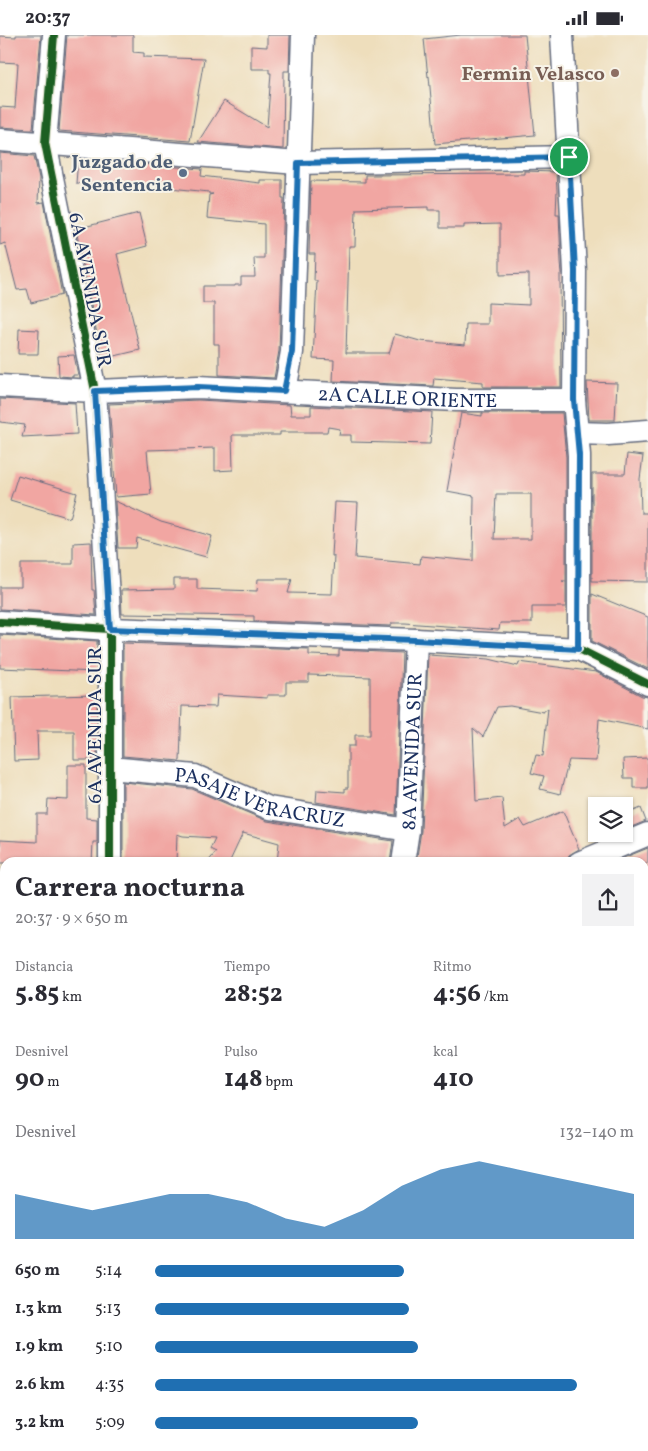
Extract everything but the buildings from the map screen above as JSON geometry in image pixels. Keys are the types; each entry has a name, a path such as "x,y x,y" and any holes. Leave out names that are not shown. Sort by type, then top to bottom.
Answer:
{"street":[{"name":"6A AVENIDA SUR","path":"54,35 45,143 95,391 110,629 110,857"},
{"path":"284,391 292,352 302,35"},
{"path":"562,35 575,271 574,400 579,455 578,649"},
{"path":"0,140 298,163 569,157"},
{"name":"2A CALLE ORIENTE","path":"0,386 95,391 198,387 456,400 574,400"},
{"path":"577,433 648,431"},
{"path":"0,622 110,629 416,640 578,649 648,684"},
{"name":"8A AVENIDA SUR","path":"404,857 408,830 416,640"},
{"name":"PASAJE VERACRUZ","path":"110,768 195,776 268,808 408,830"},
{"path":"594,857 648,835"}],"cycle path":[{"path":"54,35 45,143 95,391 110,629 110,857"},
{"path":"0,622 110,629 416,640 579,649 648,684"}],"place":[{"name":"Fermin Velasco","path":"615,73"},
{"name":"Juzgado de Sentencia","path":"183,173"}],"route":[{"path":"569,157 575,271 574,400 579,455 578,649 416,640 110,629 95,391 198,387 284,391 287,385 292,352 298,163 569,157"}]}
